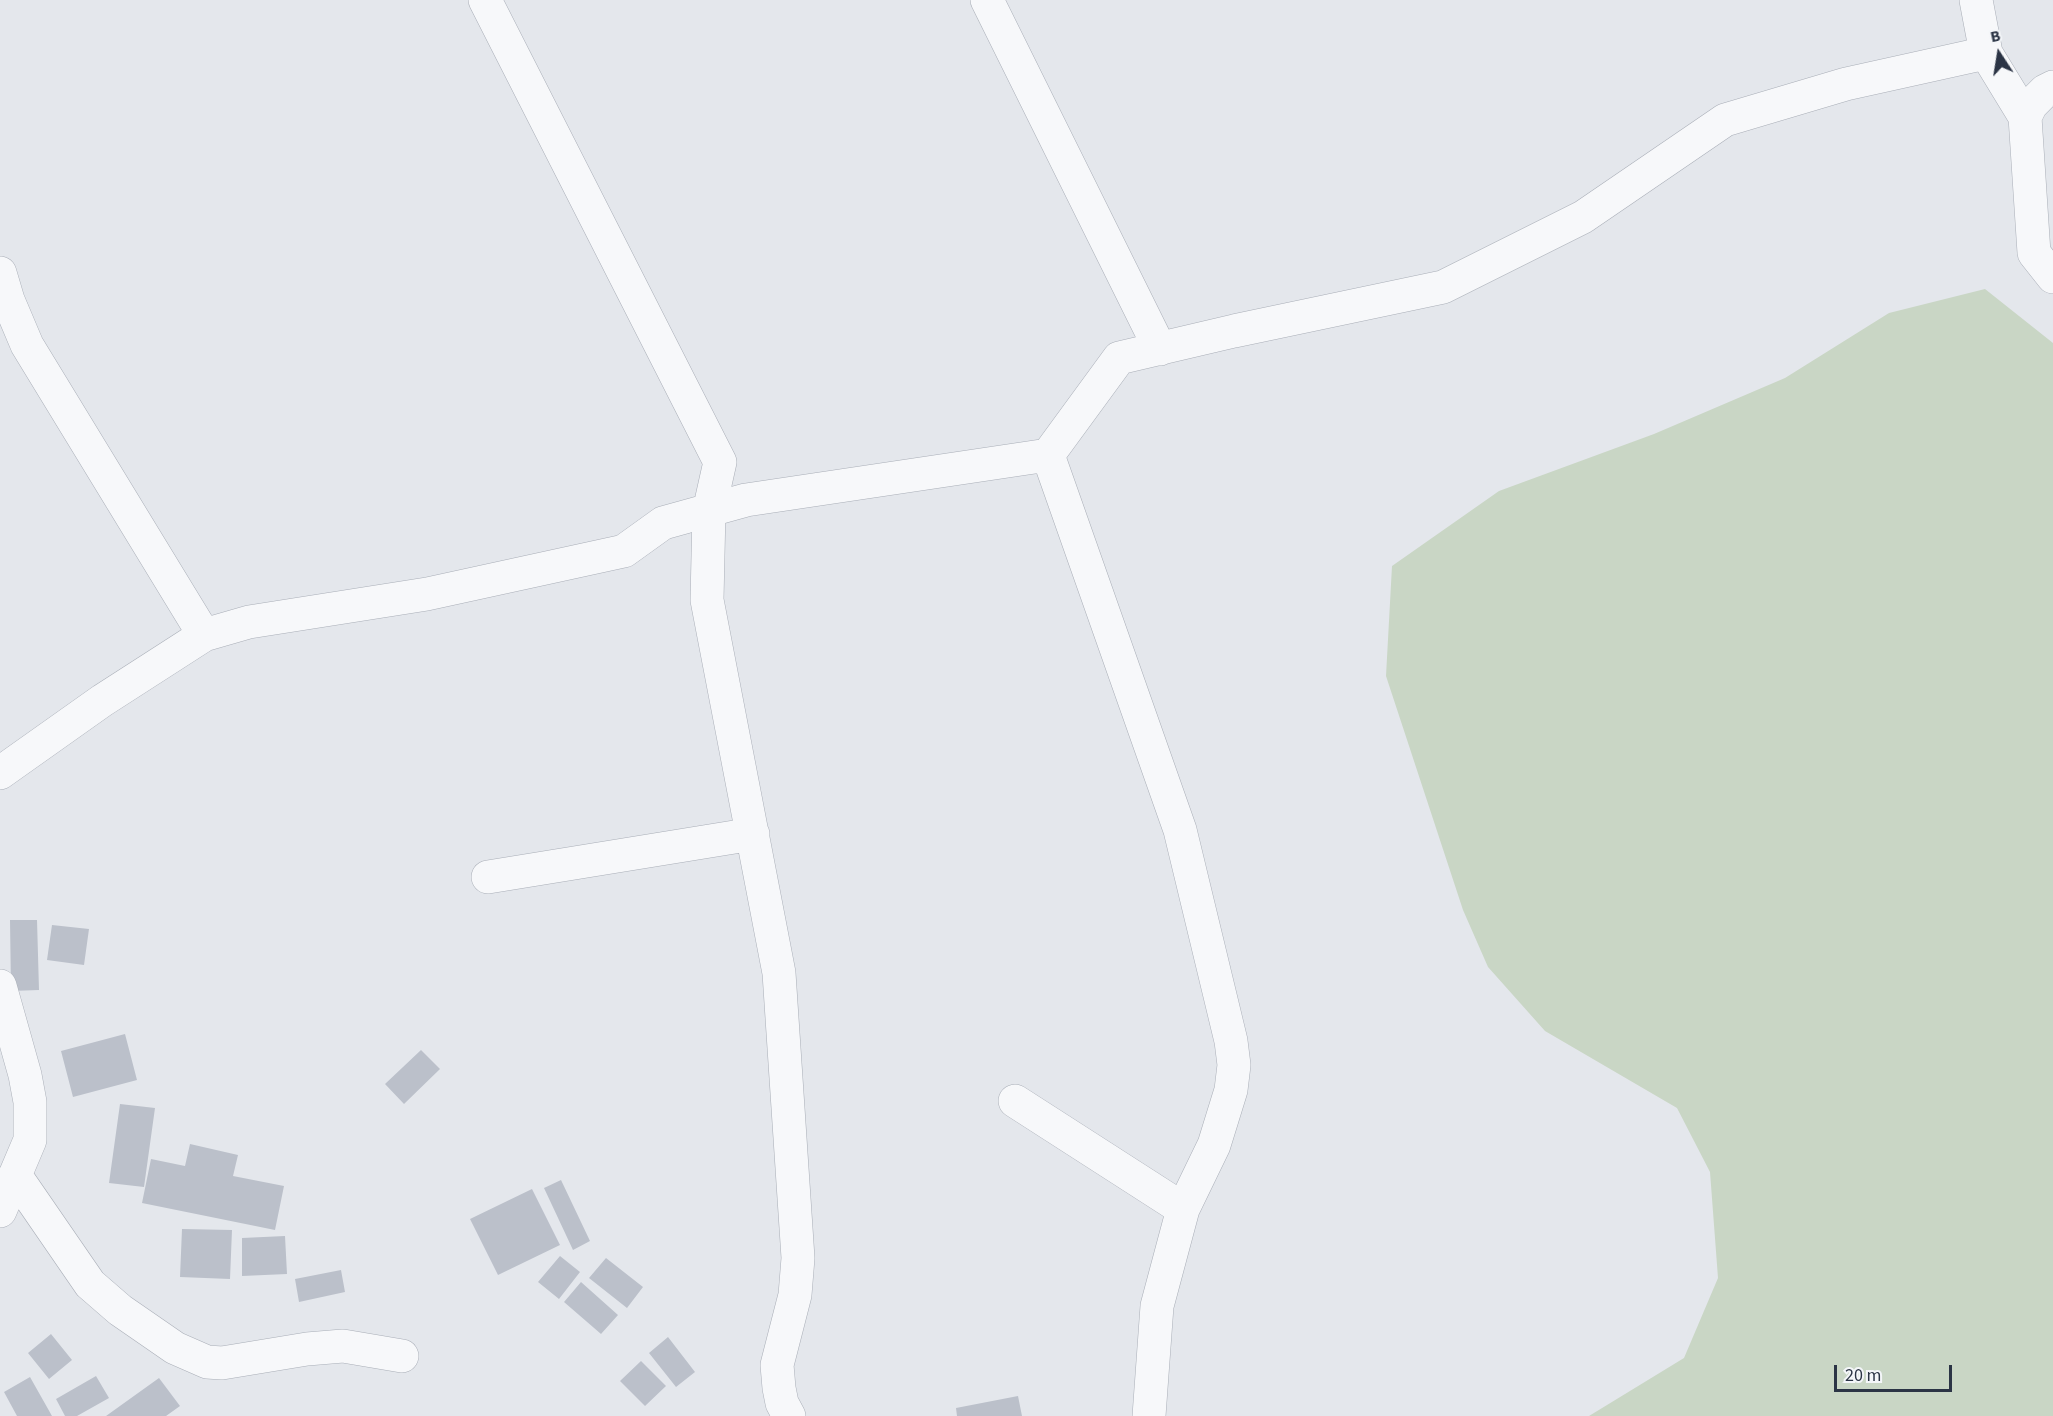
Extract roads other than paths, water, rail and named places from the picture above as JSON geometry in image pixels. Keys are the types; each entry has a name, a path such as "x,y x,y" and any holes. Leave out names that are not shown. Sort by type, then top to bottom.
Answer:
{"street":[{"path":"485,0 720,462 709,511 707,600 779,973 798,1258 795,1295 777,1365 778,1388 789,1416"},
{"path":"987,0 1160,349"},
{"path":"1976,0 1986,53 2025,117 2034,253 2053,278"},
{"path":"0,773 103,700 204,635 249,622 427,594 624,550 663,523 746,500 1048,455 1119,358 1245,328 1443,287 1582,217 1725,120 1846,84 1986,53"},
{"path":"2025,117 2031,105 2045,91 2053,87"},
{"path":"0,273 27,345 204,635"},
{"path":"1048,455 1180,830 1231,1041 1234,1065 1231,1090 1214,1145 1183,1209 1157,1306 1149,1416"},
{"path":"488,877 753,834"},
{"path":"0,986 25,1075 30,1102 30,1140 0,1211"},
{"path":"1015,1101 1183,1209"},
{"path":"15,1175 90,1284 120,1310 175,1348 207,1362 222,1363 307,1349 343,1346 402,1356"}]}
